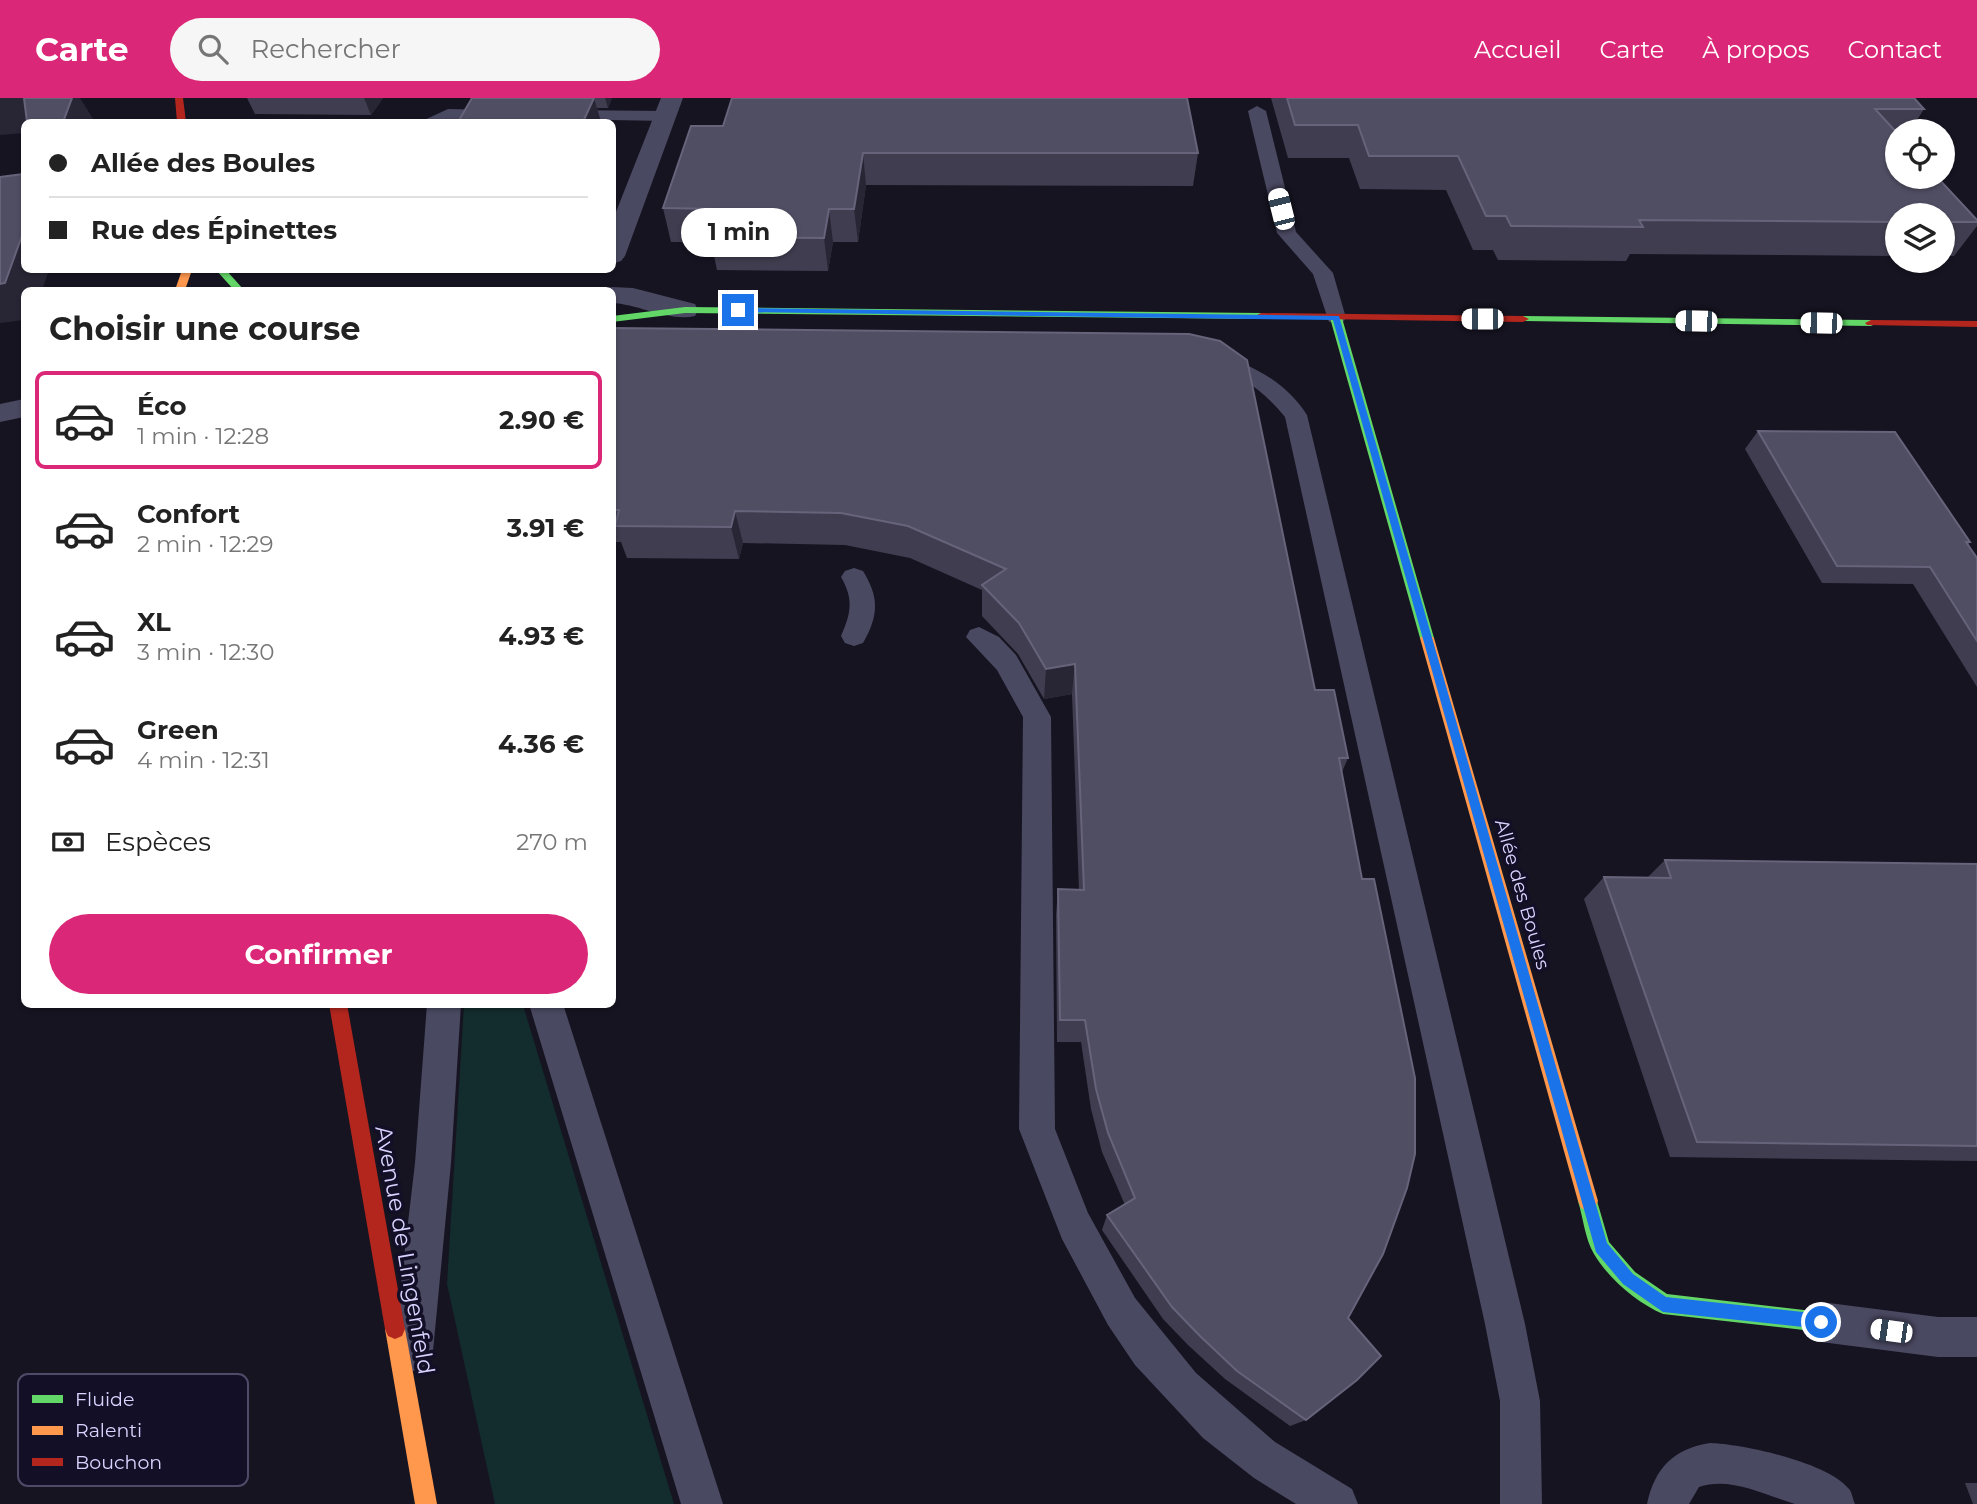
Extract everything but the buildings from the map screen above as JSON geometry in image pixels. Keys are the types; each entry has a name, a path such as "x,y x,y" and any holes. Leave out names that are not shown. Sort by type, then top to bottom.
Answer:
{"street":[{"path":"179,98 182,119"},
{"path":"616,246 669,107"},
{"path":"224,273 236,287"},
{"path":"616,295 633,296 685,310"},
{"path":"616,319 685,310 1977,324"},
{"name":"Allée des Boules","path":"1336,318 1601,1247 1628,1279 1663,1304 1821,1322"},
{"path":"0,413 21,409"},
{"name":"Avenue de Lingenfeld","path":"339,1008 426,1504"}],"lane":[{"path":"543,115 669,107"},
{"path":"1257,111 1287,233 1323,273 1336,318"},
{"path":"436,119 449,114 516,115"},
{"path":"1191,357 1234,366 1272,387 1296,415 1505,1324 1520,1401 1521,1504"},
{"path":"854,577 865,593 865,607 854,636"},
{"path":"978,637 994,647 1009,663 1037,717 1037,1129 1058,1192 1091,1264 1136,1336 1184,1392 1261,1458 1337,1504"},
{"path":"408,1396 433,1163 444,1008"},
{"path":"547,1008 702,1504"},
{"path":"1821,1322 1938,1337 1977,1337"},
{"path":"1668,1504 1672,1485 1694,1466 1725,1464 1786,1479 1825,1496 1834,1504"}],"green space":[{"path":"464,1008 524,1008 674,1504 495,1504 447,1284"}],"traffic: fast":[{"path":"224,273 236,287"},
{"path":"616,319 685,310 1261,316"},
{"path":"1336,318 1427,638"},
{"path":"1523,319 1871,323"},
{"path":"1588,1201 1601,1247 1628,1279 1663,1304 1821,1322"}],"traffic: slow":[{"path":"181,287 186,273"},
{"path":"1427,638 1588,1201"},
{"path":"395,1329 426,1504"}],"traffic: jam":[{"path":"179,98 182,119"},
{"path":"1261,316 1523,319"},
{"path":"1871,323 1977,324"},
{"path":"339,1008 395,1329"}],"route":[{"path":"738,310 1336,318 1601,1247 1628,1279 1663,1304 1821,1322"}]}
